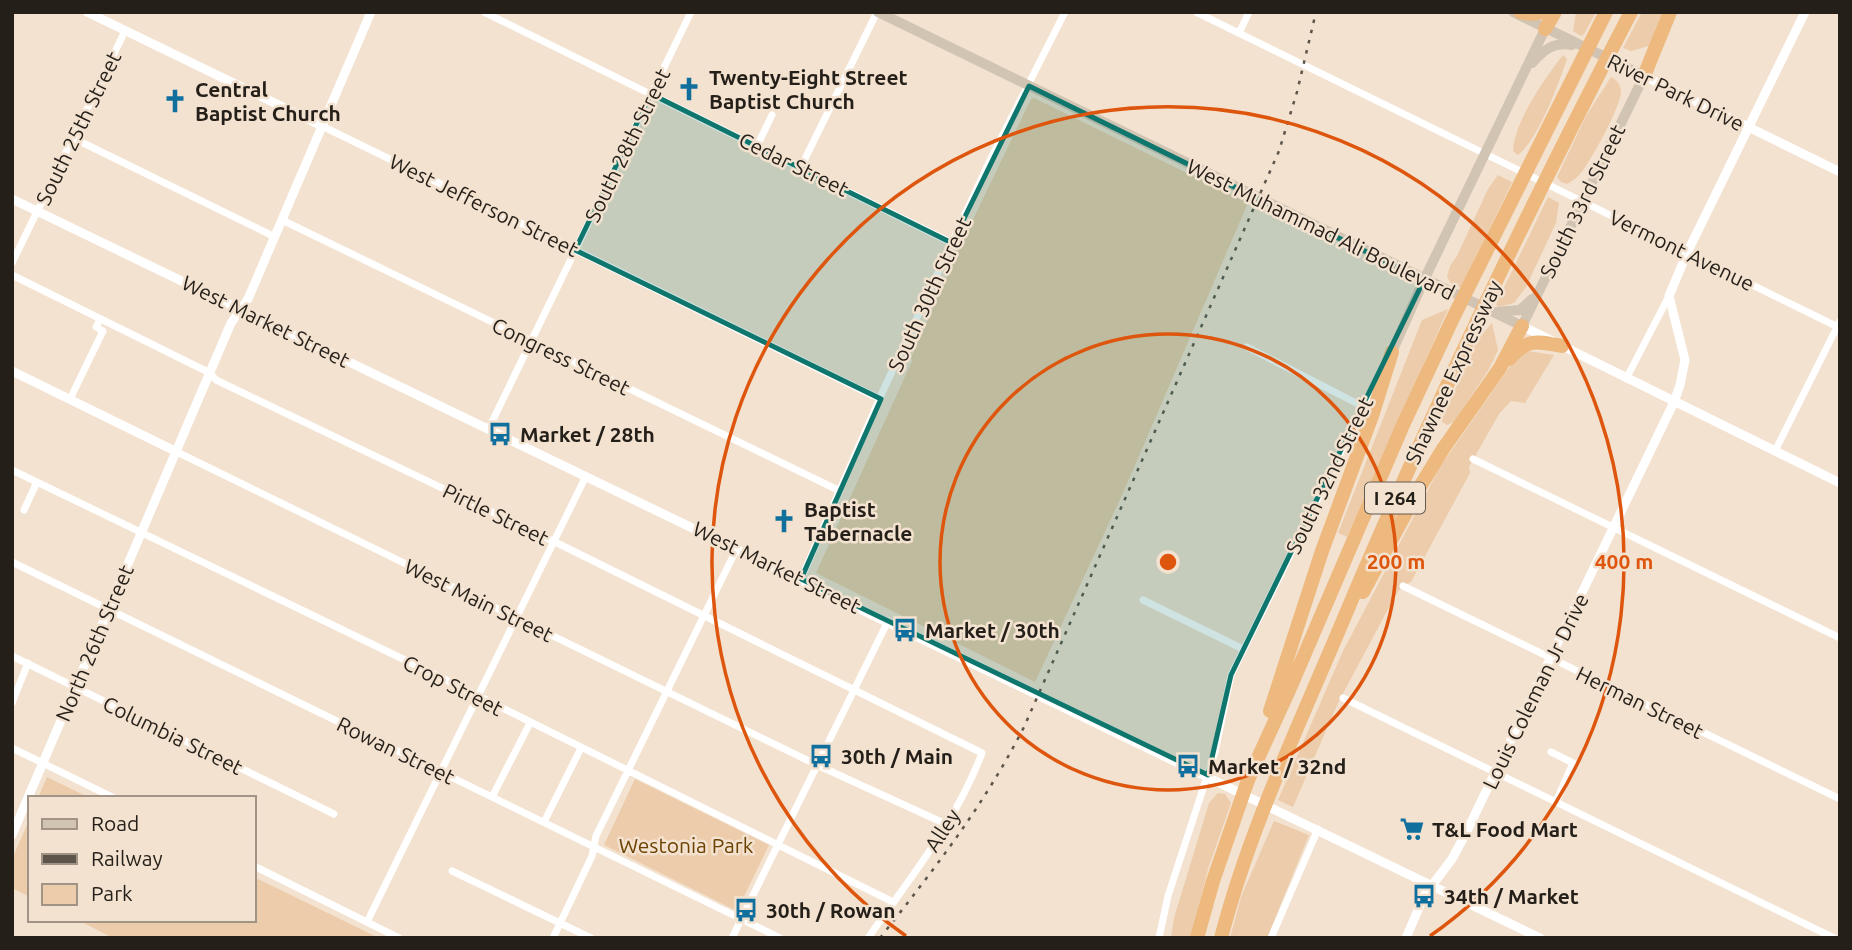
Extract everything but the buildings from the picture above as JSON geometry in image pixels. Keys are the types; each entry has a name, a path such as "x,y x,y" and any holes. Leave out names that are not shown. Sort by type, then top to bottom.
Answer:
{"highway":[{"path":"1520,12 1542,12"},
{"path":"1545,29 1555,12"},
{"name":"Shawnee Expressway","path":"1197,938 1213,881 1248,780 1398,438 1453,318 1606,12"},
{"name":"Shawnee Expressway","path":"1221,938 1259,822 1387,516 1474,325 1594,79 1630,12"},
{"path":"1644,76 1670,12"},
{"path":"1500,368 1522,326"},
{"path":"1320,674 1421,485 1500,368 1517,349 1528,343 1562,346"},
{"path":"1248,780 1322,551 1373,414 1392,352"}],"main road":[{"name":"West Muhammad Ali Boulevard","path":"877,12 1522,326"},
{"name":"River Park Drive","path":"1513,12 1644,76"},
{"name":"South 32nd Street","path":"1392,352 1545,29"},
{"path":"1526,70 1549,47 1559,44 1578,45"},
{"name":"South 33rd Street","path":"1522,326 1644,76"},
{"path":"1490,312 1520,310 1536,295"}],"street":[{"name":"West Jefferson Street","path":"88,12 880,399"},
{"name":"North 26th Street","path":"29,796 209,373 231,323 248,299 371,12"},
{"name":"Cedar Street","path":"484,12 952,243"},
{"path":"501,21 505,12"},
{"name":"South 28th Street","path":"489,428 691,12"},
{"path":"801,167 877,12"},
{"name":"South 30th Street","path":"801,579 992,156 1065,12"},
{"name":"Vermont Avenue","path":"1196,12 1839,325"},
{"path":"1239,33 1250,12"},
{"path":"1626,379 1669,296 1687,253 1805,12"},
{"name":"South 25th Street","path":"12,262 125,31"},
{"name":"River Park Drive","path":"1644,76 1840,172"},
{"path":"757,146 772,115"},
{"path":"73,138 275,237"},
{"name":"West Market Street","path":"12,199 1208,775 1540,938"},
{"name":"Congress Street","path":"282,220 840,491"},
{"name":"Pirtle Street","path":"12,275 209,373 216,380 555,542 982,753"},
{"name":"Louis Coleman Jr Drive","path":"1406,938 1424,897 1452,859 1681,385 1685,360 1669,296"},
{"path":"70,399 103,331 96,327 100,318"},
{"path":"1775,451 1839,325"},
{"name":"West Muhammad Ali Boulevard","path":"1522,326 1840,483"},
{"path":"1247,348 1362,406"},
{"name":"South 32nd Street","path":"1159,938 1168,896 1208,775 1231,675 1362,406 1392,352"},
{"name":"West Main Street","path":"12,371 817,765 948,825"},
{"path":"1473,459 1840,638"},
{"name":"Crop Street","path":"12,470 893,902"},
{"path":"367,922 586,476"},
{"path":"24,510 37,482"},
{"path":"553,938 592,856 596,836 737,548"},
{"name":"Rowan Street","path":"12,562 780,938"},
{"name":"Herman Street","path":"1402,586 1840,799"},
{"path":"1143,600 1243,649"},
{"path":"732,938 888,621"},
{"name":"Columbia Street","path":"12,656 334,814"},
{"path":"12,703 28,663"},
{"path":"1343,698 1834,938"},
{"path":"492,797 530,723"},
{"path":"12,748 110,796"},
{"path":"544,822 581,748"},
{"path":"1551,752 1573,763 1556,802"},
{"name":"Alley","path":"867,938 948,825 982,753"},
{"name":"North 26th Street","path":"12,834 28,797"},
{"path":"1271,938 1318,829"},
{"path":"256,867 399,938"},
{"path":"452,871 591,938"}],"highlighted area":[{"path":"1029,86 1424,280 1231,675 1208,775 801,579 881,399 575,250 651,94 952,243"}],"green space":[{"path":"1576,12 1596,12 1581,36 1573,31"},
{"path":"1642,12 1662,12 1649,46 1631,51 1623,48"},
{"path":"1563,55 1567,59 1547,110 1526,147 1518,155 1513,151 1519,127 1540,88"},
{"path":"1611,77 1618,82 1621,90 1611,120 1580,174 1567,184 1561,182 1557,177 1586,116"},
{"path":"1034,98 1248,203 1123,493 1035,682 816,573 965,236 1031,99"},
{"path":"1498,175 1512,182 1461,288 1451,283 1447,277 1450,266 1488,189"},
{"path":"1548,197 1559,203 1556,223 1526,287 1514,303 1498,307 1496,304"},
{"path":"1448,309 1347,537 1338,533 1422,320"},
{"path":"1492,323 1498,350 1489,369 1454,422 1447,425 1441,421 1478,339"},
{"path":"1528,351 1554,355 1525,403 1511,401 1499,414 1411,582 1402,586 1395,596 1338,703 1293,807 1278,800 1343,651 1440,467 1516,358"},
{"path":"47,777 86,796 39,796"},
{"name":"Westonia Park","path":"635,779 769,845 737,911 604,845"},
{"path":"1218,793 1225,794 1231,803 1208,869 1191,938 1171,938 1174,918 1209,803"},
{"path":"1274,821 1309,835 1267,938 1230,938 1241,897"},
{"path":"28,823 28,896 12,888 12,859"},
{"path":"256,878 379,938 113,938 82,922 256,922"}],"railway":[{"path":"880,938 975,810 1024,727 1279,151 1297,92 1316,12"}],"place":[{"name":"Twenty-Eight Street Baptist Church","path":"689,89"},
{"name":"Central Baptist Church","path":"175,101"},
{"name":"Market / 28th","path":"500,434"},
{"name":"Baptist Tabernacle","path":"784,521"},
{"name":"Market / 30th","path":"905,630"},
{"name":"30th / Main","path":"821,756"},
{"name":"Market / 32nd","path":"1188,766"},
{"name":"T&L Food Mart","path":"1412,829"},
{"name":"34th / Market","path":"1424,896"},
{"name":"30th / Rowan","path":"746,910"}]}
